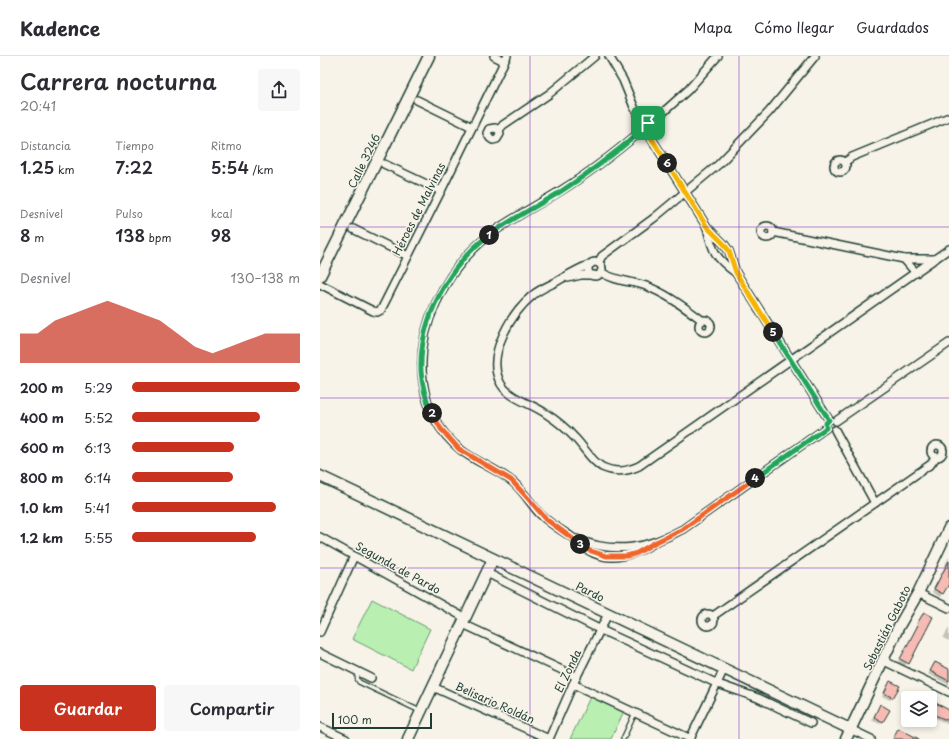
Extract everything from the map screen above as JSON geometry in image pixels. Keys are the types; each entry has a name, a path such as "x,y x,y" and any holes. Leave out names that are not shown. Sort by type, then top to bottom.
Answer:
{"main road":[{"name":"Calle 3246","path":"320,276 429,56"},
{"name":"Pardo","path":"320,476 850,729"},
{"name":"Sebastián Gaboto","path":"846,739 884,661 899,626 918,593 949,528"},
{"path":"408,739 493,559"}],"street":[{"path":"494,56 505,59"},
{"path":"498,130 503,125 549,94 595,56"},
{"path":"609,56 623,80 634,107 646,124 651,128 648,133"},
{"path":"718,56 688,90 639,128 640,132 610,157 581,178 503,225 475,247 460,264 443,290 430,316 424,338 421,358 422,380 428,404 441,429 459,449 467,455 511,480 547,520 566,534 588,550 610,557 616,557 632,554 683,529 826,428 826,423 949,342"},
{"path":"702,320 673,299 660,292 640,284 597,274 589,271 589,266 654,218 719,164 749,134 815,56"},
{"name":"Héroes de Malvinas","path":"320,284 376,312 381,310 441,192 505,59"},
{"path":"417,100 472,127"},
{"path":"845,162 852,157 949,117"},
{"path":"640,132 645,134 648,133"},
{"path":"648,133 707,227 729,251 736,273 791,360 837,427 835,430 875,503"},
{"path":"384,164 441,192"},
{"path":"707,227 710,243 718,257 724,265 736,273"},
{"path":"353,229 408,256"},
{"path":"773,232 904,259 935,259"},
{"path":"556,282 572,277 597,274 602,267 595,263 583,266 534,294 522,305 512,318 499,345 496,360 497,374 502,386 508,392 534,406 557,422 575,438 598,464 608,469 622,472 632,470 639,466 949,249"},
{"path":"904,259 916,273"},
{"path":"826,428 831,431 835,430"},
{"path":"713,616 931,464 936,457"},
{"path":"566,534 583,541 610,548 639,547 654,543"},
{"name":"Segunda de Pardo","path":"320,537 464,621 577,676"},
{"path":"610,548 610,557"},
{"path":"320,632 323,617 354,556"},
{"path":"487,573 601,630 718,684 758,698 811,723"},
{"path":"918,593 949,608"},
{"name":"El Zonda","path":"549,739 573,684 608,614"},
{"path":"320,653 371,678"},
{"path":"884,661 949,692"},
{"path":"573,684 691,739 724,669"},
{"name":"Belisario Roldán","path":"433,687 549,739"},
{"path":"320,727 346,739"},
{"path":"850,729 871,739"}],"lane":[{"path":"360,672 357,676 357,680 359,682 421,712"},
{"path":"623,739 635,713"}],"green space":[{"path":"372,599 430,629 411,669 352,639"},
{"path":"591,695 624,711 611,739 570,739"}],"building":[{"path":"949,561 949,584 943,594 934,589"},
{"path":"924,612 933,617 909,664 900,659"},
{"path":"935,662 949,669 949,681 930,671"},
{"path":"890,681 900,686 893,698 884,693"},
{"path":"880,704 890,710 883,722 874,717"},
{"path":"937,704 949,710 949,721 937,716"},
{"path":"898,728 919,739 893,739"}],"route":[{"path":"644,122 648,123 650,124 651,128 650,132 648,133 707,227 716,235 729,251 736,273 829,420 825,425 826,428 683,529 637,553 616,557 606,556 588,550 547,520 511,480 467,455 450,440 441,429 428,404 421,372 421,358 430,316 436,303 452,275 475,247 503,225 560,192 598,166 640,132 640,124 644,122"}]}
